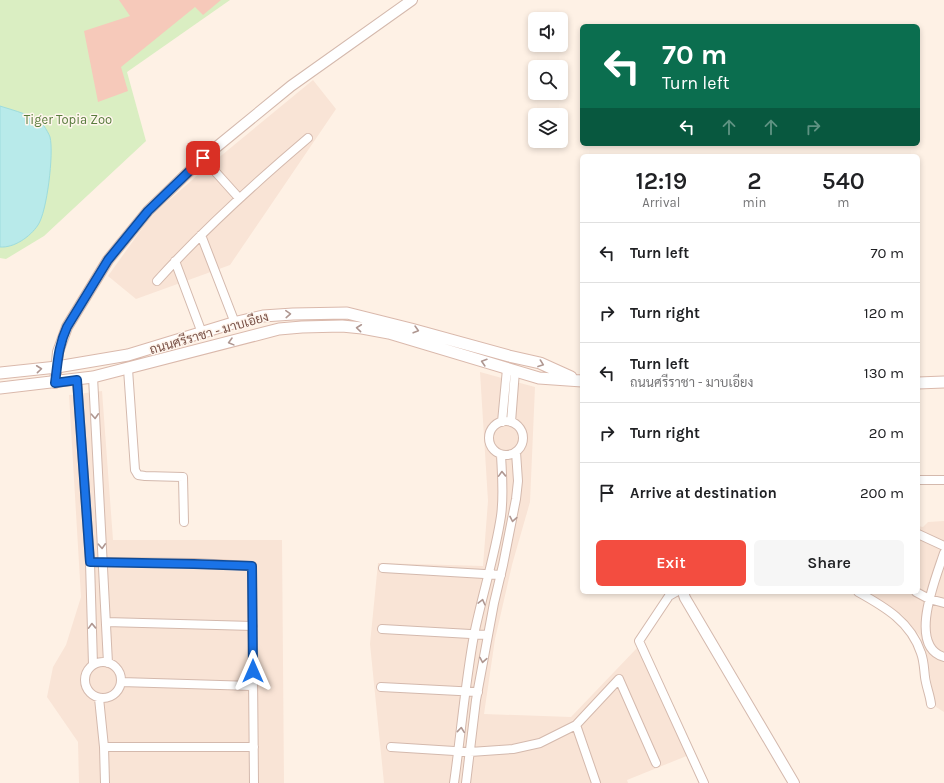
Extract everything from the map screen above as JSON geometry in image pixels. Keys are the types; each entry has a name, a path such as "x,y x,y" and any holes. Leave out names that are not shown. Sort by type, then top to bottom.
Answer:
{"main road":[{"name":"ถนนศรีราชา - มาบเอียง","path":"0,373 57,367 128,355 263,316 347,313 540,363 579,380"},
{"name":"ถนนศรีราชา - มาบเอียง","path":"0,388 93,378 279,329 342,326 389,333 539,378 579,380"},
{"path":"511,370 513,357"},
{"path":"920,383 944,382"}],"street":[{"path":"55,383 58,352 67,327 108,260 148,211 203,158 291,86 412,0"},
{"path":"157,281 174,261 239,198 308,138"},
{"path":"203,158 239,198"},
{"path":"201,235 236,323"},
{"path":"174,261 202,333"},
{"path":"128,369 135,470 138,475 183,477 184,522"},
{"path":"511,370 511,422"},
{"path":"502,422 511,370"},
{"path":"93,378 108,663"},
{"path":"77,380 90,562 93,665"},
{"path":"502,422 517,424 523,433 523,444 511,455 501,455 493,449 489,440 492,430 495,426 502,422"},
{"path":"466,783 478,692 488,635 514,516 518,481 516,452"},
{"path":"454,783 465,690 475,633 501,515 503,491 501,455"},
{"path":"920,480 944,480"},
{"path":"503,491 517,491"},
{"path":"920,535 944,546"},
{"path":"944,553 930,599 926,632 928,642 932,650 937,655 944,657"},
{"path":"90,562 252,566 254,783"},
{"path":"383,568 501,575"},
{"path":"672,594 669,596 639,641 704,783"},
{"path":"684,594 685,598 794,783"},
{"path":"861,594 895,615 915,638 923,659 925,678 931,704"},
{"path":"920,594 944,603"},
{"path":"106,622 253,626"},
{"path":"382,629 475,633 488,635"},
{"path":"99,662 108,663 117,668 120,673 121,682 119,689 115,694 106,698 99,698 94,696 86,686 86,675 93,665 99,662"},
{"path":"391,747 470,752 512,749 540,743 576,725 619,680 656,763"},
{"path":"121,682 253,686"},
{"path":"381,687 465,690 478,692"},
{"path":"99,698 104,747 105,783"},
{"path":"576,725 595,783"},
{"path":"104,747 254,747"}],"shaded area":[{"path":"313,80 336,109 230,265 136,299 108,276 146,223 158,210 200,173"},
{"path":"480,372 535,387 530,502 512,565 495,639 484,714 571,717 637,648 689,755 627,780 628,783 384,783 370,644 378,563 483,566 488,501"},
{"path":"102,391 113,540 282,540 284,783 79,783 78,742 47,697 53,667 66,645 81,597 69,395"},
{"path":"944,521 944,712 936,707 927,656 920,636 902,615 869,594 920,594 920,526 923,527 928,522"}],"green space":[{"name":"Tiger Topia Zoo","path":"0,0 230,0 127,72 146,141 44,236 6,259 0,258"}],"water":[{"path":"0,106 24,114 41,122 50,137 51,145 47,196 38,225 31,234 21,241 5,247 0,247"}],"building":[{"path":"119,0 221,0 203,15 195,7 121,67 128,91 98,102 84,31 130,16"}],"route":[{"path":"203,158 148,211 108,260 67,327 62,338 58,352 55,383 77,380 90,562 252,566 253,671"}]}
